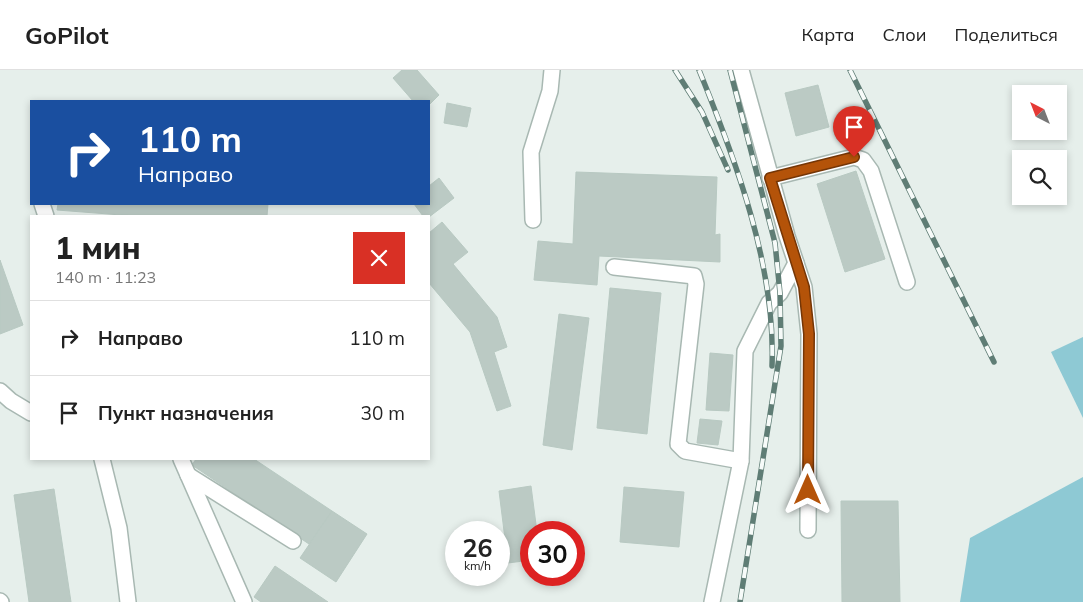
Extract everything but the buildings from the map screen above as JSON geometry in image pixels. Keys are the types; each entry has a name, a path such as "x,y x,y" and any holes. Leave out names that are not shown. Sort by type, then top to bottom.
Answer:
{"street":[{"path":"533,220 531,152 550,91 552,70"},
{"path":"741,70 770,178 804,287 809,334 808,530"},
{"path":"770,178 854,157 863,160 871,171 907,282"},
{"path":"712,602 741,461 745,351 769,303 780,293 796,263"},
{"path":"614,267 694,276 696,284 678,444 685,451 741,461"},
{"path":"0,391 11,401 30,412"},
{"path":"102,460 119,528 128,602"},
{"path":"181,460 244,601"},
{"path":"188,475 294,541"}],"water":[{"path":"1083,337 1083,418 1051,352"},
{"path":"1083,477 1083,602 960,602 970,538"}],"railway":[{"path":"675,70 702,112 728,170"},
{"path":"699,70 727,141 751,215 767,291 772,329 772,366"},
{"path":"730,70 775,243 780,293 781,346 740,602"},
{"path":"850,70 994,362"}],"route":[{"path":"808,490 809,334 804,287 770,178 854,157"}]}
